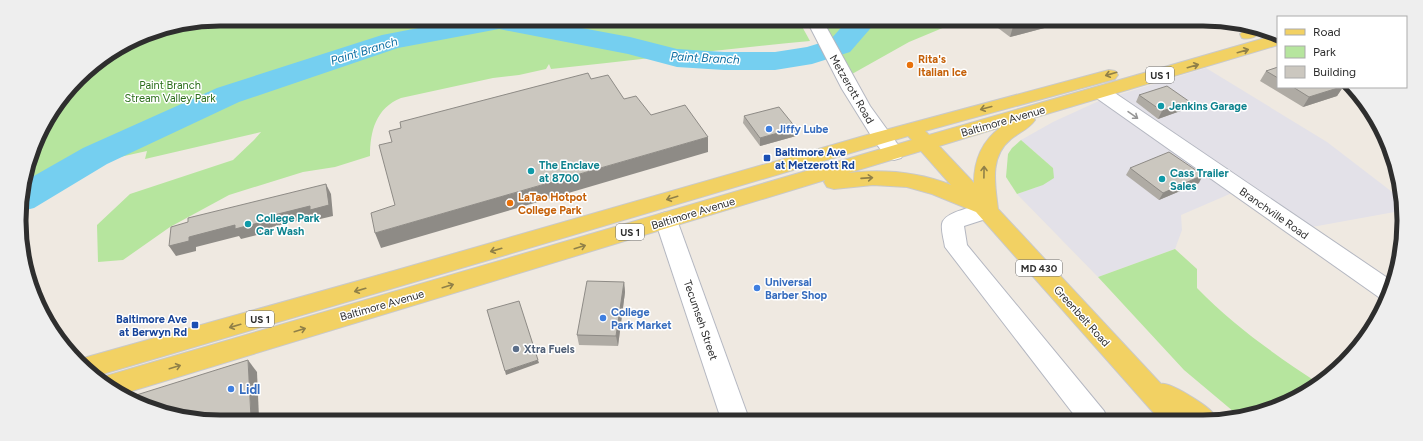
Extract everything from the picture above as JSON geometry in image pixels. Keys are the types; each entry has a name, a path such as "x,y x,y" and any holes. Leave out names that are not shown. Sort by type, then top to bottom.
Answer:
{"main road":[{"name":"Baltimore Avenue","path":"116,385 894,153 919,136 1092,80 1250,32"},
{"name":"Baltimore Avenue","path":"91,366 369,287 881,137 919,136 1040,110 1276,41"},
{"path":"987,211 984,165 990,150 999,138 1040,110"},
{"name":"Greenbelt Road","path":"919,136 1172,415"},
{"path":"759,193 867,177 893,177 912,180 954,193 987,211"},
{"path":"1133,372 1195,415"}],"street":[{"name":"Metzerott Road","path":"818,26 852,92 881,137 894,153"},
{"name":"Branchville Road","path":"1102,92 1385,289"},
{"path":"987,211 959,219 953,224 956,248 1090,415"},
{"name":"Tecumseh Street","path":"666,220 734,415"}],"shaded area":[{"path":"1206,68 1327,142 1395,194 1397,212 1312,227 1118,95"},
{"path":"1101,100 1232,193 1181,215 1182,230 1175,249 1098,277 1017,194 1042,185 1053,168 1021,140 1053,122"}],"green space":[{"name":"Paint Branch Stream Valley Park","path":"208,26 802,26 810,41 551,69 549,64 546,69 519,75 493,78 401,98 392,102 380,114 376,121 371,138 370,156 335,167 303,172 229,195 170,227 123,260 98,262 97,225 130,194 233,160 261,132 145,159 147,151 52,172 31,178 36,158 46,134 59,112 74,92 92,74 123,52 158,36 183,30"},
{"path":"825,26 947,26 909,42 852,74"},
{"path":"1021,140 1053,168 1054,178 1043,185 1017,194 1006,177 1008,154"},
{"path":"1175,249 1197,269 1197,288 1211,302 1255,339 1314,380 1289,395 1265,405 1234,412 1184,370 1098,277"}],"building":[{"path":"1277,67 1277,77 1266,71"},
{"name":"The Enclave at 8700","path":"588,73 591,79 608,75 624,99 636,96 651,115 685,105 708,137 375,233 371,213 395,205 379,145 392,142 389,131 401,128 400,122"},
{"path":"1167,86 1190,102 1162,111 1139,95"},
{"path":"1295,88 1338,88 1309,97"},
{"name":"Jiffy Lube","path":"779,107 796,128 760,138 744,116"},
{"name":"Cass Trailer Sales","path":"1169,152 1203,175 1163,193 1130,168"},
{"path":"326,184 329,205 310,210 310,206 266,217 266,221 235,229 235,225 189,237 189,241 169,246 171,227 188,222 188,218"},
{"name":"College Park Market","path":"587,281 624,282 616,336 577,335"},
{"name":"Xtra Fuels","path":"519,301 538,360 505,371 487,310"},
{"path":"248,360 251,415 208,415 183,411 158,405 135,395"}],"waterway":[{"name":"Paint Branch","path":"28,195 95,156 228,95 392,41 472,26"},
{"name":"Paint Branch","path":"525,26 630,46 677,58 724,61 775,61 812,55 840,46 858,26"}],"place":[{"name":"Rita's Italian Ice","path":"910,65"},
{"name":"Jenkins Garage","path":"1161,106"},
{"name":"Jiffy Lube","path":"769,129"},
{"name":"Baltimore Ave at Metzerott Rd","path":"767,158"},
{"name":"The Enclave at 8700","path":"531,171"},
{"name":"Cass Trailer Sales","path":"1162,179"},
{"name":"LaTao Hotpot College Park","path":"510,203"},
{"name":"College Park Car Wash","path":"248,224"},
{"name":"Universal Barber Shop","path":"757,288"},
{"name":"College Park Market","path":"603,318"},
{"name":"Baltimore Ave at Berwyn Rd","path":"195,325"},
{"name":"Xtra Fuels","path":"516,349"},
{"name":"Lidl","path":"231,389"}]}
